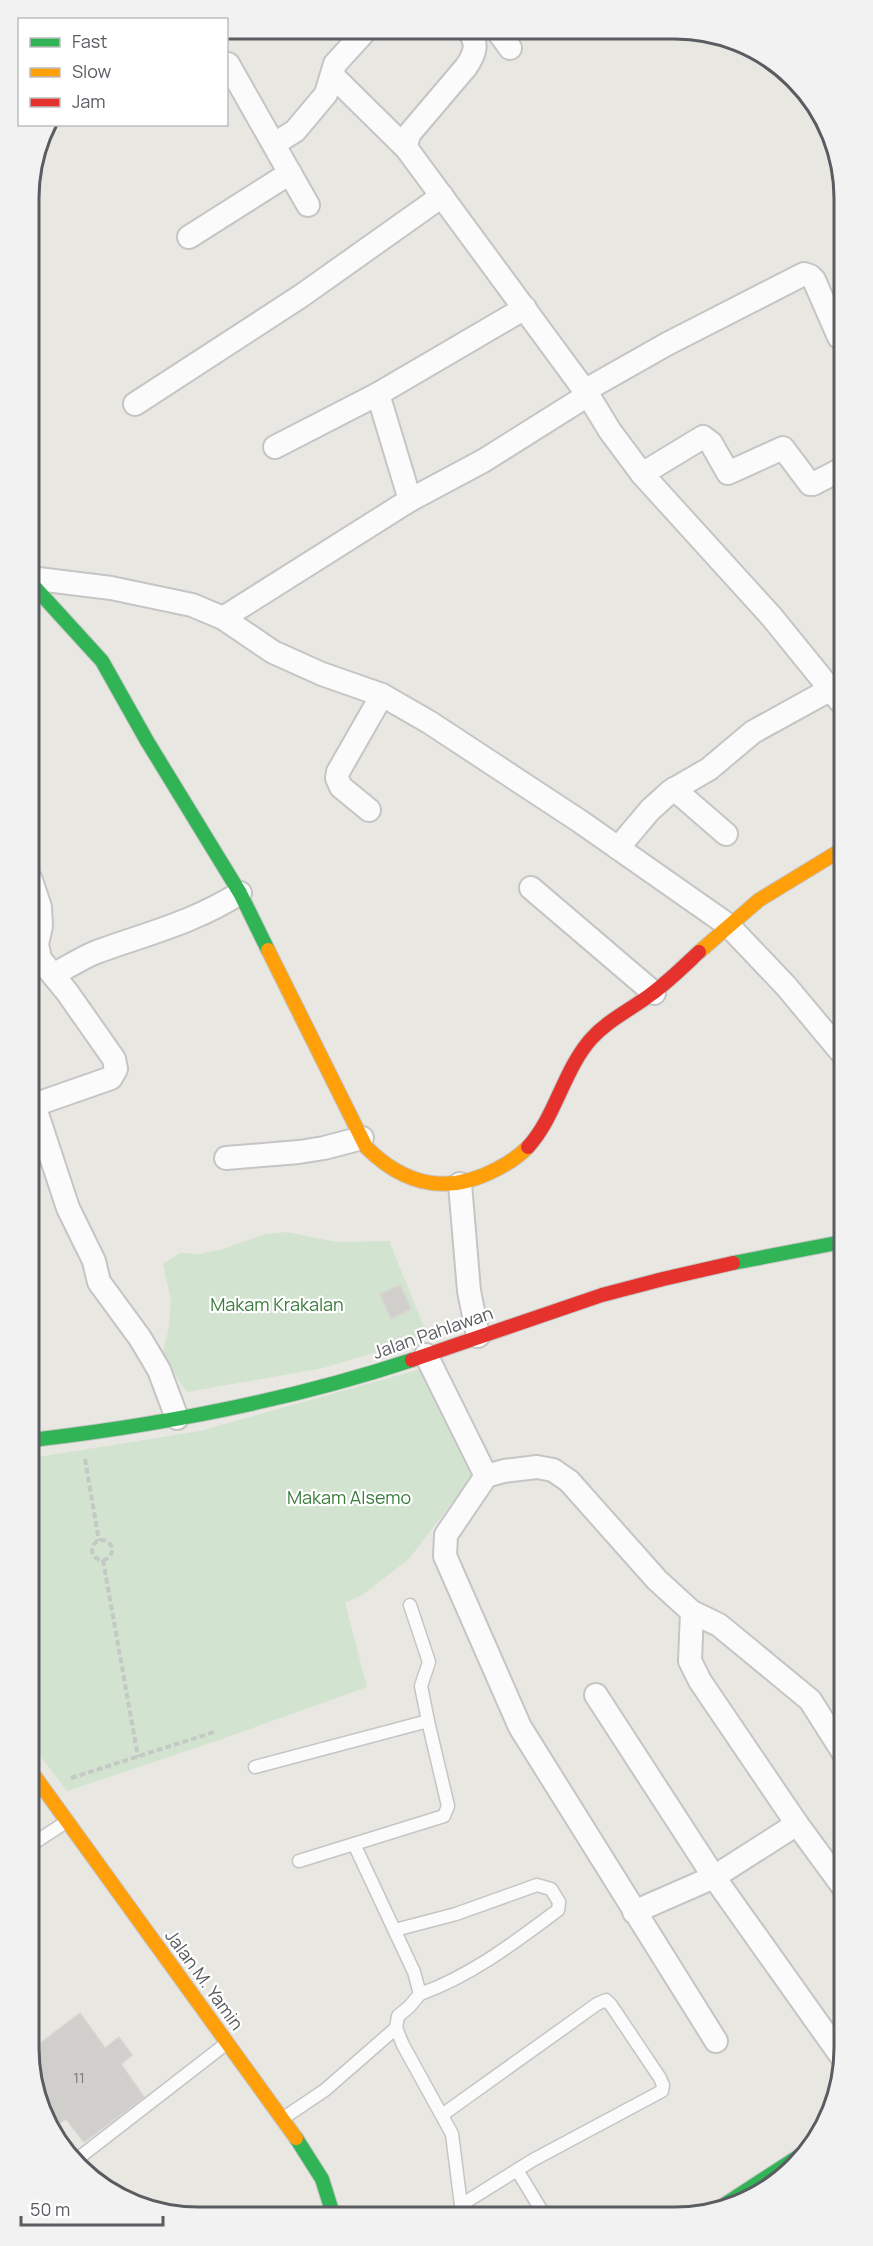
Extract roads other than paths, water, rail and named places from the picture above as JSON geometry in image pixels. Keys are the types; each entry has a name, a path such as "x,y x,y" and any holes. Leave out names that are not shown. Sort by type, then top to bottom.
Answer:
{"main road":[{"path":"39,590 102,661 147,741 240,894 366,1147 373,1155 397,1170 424,1182 441,1185 460,1184 483,1176 516,1159 539,1134 567,1077 590,1039 603,1027 654,993 760,899 834,854"},
{"name":"Jalan Pahlawan","path":"39,1439 231,1410 275,1400 426,1355 637,1285 834,1244"},
{"name":"Jalan M. Yamin","path":"39,1782 317,2168 331,2207"},
{"path":"751,2188 771,2174"}],"street":[{"path":"274,144 295,131 326,94 335,64 358,39"},
{"path":"407,149 406,141 410,133 466,67 473,55 474,39"},
{"path":"228,64 308,205"},
{"path":"332,75 407,149 525,308 642,474 764,608 834,693"},
{"path":"189,237 290,173"},
{"path":"135,404 301,296 442,196"},
{"path":"223,618 410,500 483,461 586,393 667,344 804,274 814,280 834,326"},
{"path":"275,447 378,394 525,308"},
{"path":"378,394 410,500"},
{"path":"642,474 703,437 711,443 728,473 783,448 786,449 810,484 834,473"},
{"path":"39,581 111,588 192,605 223,618 273,652 322,674 382,695 429,722 618,848 728,925 834,1039"},
{"path":"369,810 342,787 337,778 338,772 382,695"},
{"path":"618,848 650,810 674,789 709,769 753,732 834,696"},
{"path":"674,789 726,834"},
{"path":"531,888 654,993"},
{"path":"53,975 93,954 165,930 204,914 240,894"},
{"path":"39,905 39,932"},
{"path":"39,953 40,958 114,1059 116,1069 111,1078 39,1103"},
{"path":"39,1123 68,1208 94,1261 99,1282 140,1338 159,1370 177,1418"},
{"path":"226,1158 308,1151 362,1138"},
{"path":"460,1184 469,1291 478,1336"},
{"path":"426,1355 486,1476"},
{"path":"716,2041 520,1727 446,1556 446,1535 486,1476 537,1467 553,1470 569,1481 657,1580 692,1612 719,1625 810,1700 834,1738"},
{"path":"692,1612 690,1661 700,1681 797,1824 834,1874"},
{"path":"596,1695 714,1877 834,2046"},
{"path":"634,1912 714,1877 797,1824"}],"lane":[{"path":"299,1861 444,1816 447,1812 448,1806 421,1686 429,1662 410,1605"},
{"path":"255,1767 428,1720"},
{"path":"39,1839 67,1821"},
{"path":"354,1845 414,1972 420,1994"},
{"path":"395,1930 456,1914 537,1886 551,1889 559,1902 558,1910 490,1959 447,1984 420,1994 398,2016 396,2028 452,2134 462,2207"},
{"path":"442,2115 522,2055 606,2000 663,2085 662,2091 517,2170 465,2207"},
{"path":"282,2119 325,2090 396,2028"},
{"path":"82,2156 227,2043"},
{"path":"517,2170 539,2207"}],"park label":[{"name":"Makam Krakalan","path":"277,1305"},
{"name":"Makam Alsemo","path":"349,1498"}]}
